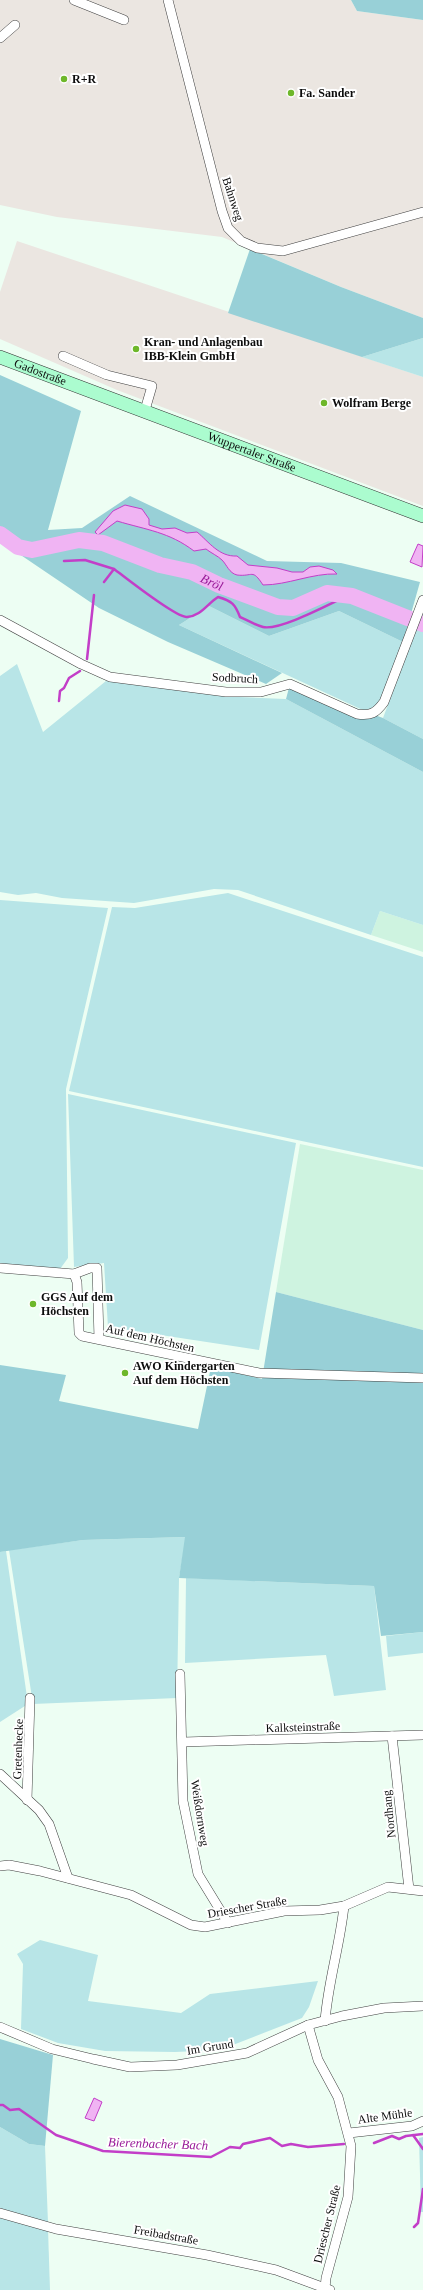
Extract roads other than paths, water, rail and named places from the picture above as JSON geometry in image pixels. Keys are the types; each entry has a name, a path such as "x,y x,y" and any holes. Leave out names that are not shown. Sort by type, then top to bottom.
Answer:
{"main road":[{"name":"Gadostraße","path":"0,357 81,387"},
{"name":"Wuppertaler Straße","path":"81,387 423,516"}],"street":[{"path":"74,0 124,20"},
{"name":"Bahnweg","path":"168,0 222,211 228,228 241,241 257,248 283,251 423,212"},
{"path":"0,38 15,25"},
{"path":"63,356 107,375 152,386 145,410"},
{"name":"Sodbruch","path":"0,620 81,664 110,677 226,692 261,692 290,684 357,714 367,716 377,712 384,702 423,600"},
{"path":"0,1268 74,1274 90,1268 97,1268 100,1339"},
{"name":"Auf dem Höchsten","path":"74,1274 77,1282 79,1333 82,1336 259,1373 423,1378"},
{"name":"Weißdornweg","path":"180,1674 183,1742 183,1801 198,1874 228,1923"},
{"name":"Gretenhecke","path":"28,1800 30,1698"},
{"name":"Kalksteinstraße","path":"183,1742 423,1735"},
{"name":"Nordhang","path":"392,1736 409,1889"},
{"name":"Gretenhecke","path":"0,1774 28,1800 49,1824 68,1878"},
{"name":"Driescher Straße","path":"0,1866 9,1865 68,1878 131,1895 191,1925 205,1927 284,1911 320,1910 344,1906 388,1887 423,1891"},
{"path":"325,2021 326,2005 342,1931 344,1906"},
{"name":"Im Grund","path":"0,2027 52,2049 130,2066 177,2065 247,2053 308,2025 384,2008 423,2006"},
{"name":"Driescher Straße","path":"308,2025 318,2060 338,2097 349,2133 351,2168 348,2197 326,2278 328,2289"},
{"name":"Alte Mühle","path":"349,2133 412,2126 423,2121"},
{"name":"Freibadstraße","path":"0,2213 56,2229 207,2255 276,2270 328,2289"}],"waterway":[{"name":"Bröl","path":"0,534 18,547 32,550 79,540 103,543 160,565 192,572 219,585 278,607 293,608 327,593 352,596 423,624"},
{"path":"64,561 85,560 114,569"},
{"path":"104,582 114,569 172,611 181,616 187,617 200,612 218,597 227,600 232,604 240,617 263,627 271,627 293,621 349,595"},
{"path":"87,659 94,595"},
{"path":"59,701 60,691 64,688 69,678 80,671"},
{"name":"Bierenbacher Bach","path":"0,2105 3,2105 10,2110 19,2109 56,2135 103,2151 211,2157 230,2147 240,2148 243,2144 270,2138 282,2146 291,2144 308,2147 344,2144"},
{"name":"Bierenbacher Bach","path":"374,2143 392,2136 399,2139 406,2136 423,2134"},
{"path":"413,2135 423,2149"},
{"path":"414,2227 418,2223 423,2189"}],"place":[{"name":"R+R","path":"64,79"},
{"name":"Fa. Sander","path":"291,93"},
{"name":"Kran- und Anlagenbau IBB-Klein GmbH","path":"136,349"},
{"name":"Wolfram Berge","path":"324,403"},
{"name":"GGS Auf dem Höchsten","path":"33,1304"},
{"name":"AWO Kindergarten Auf dem Höchsten","path":"125,1373"}]}
